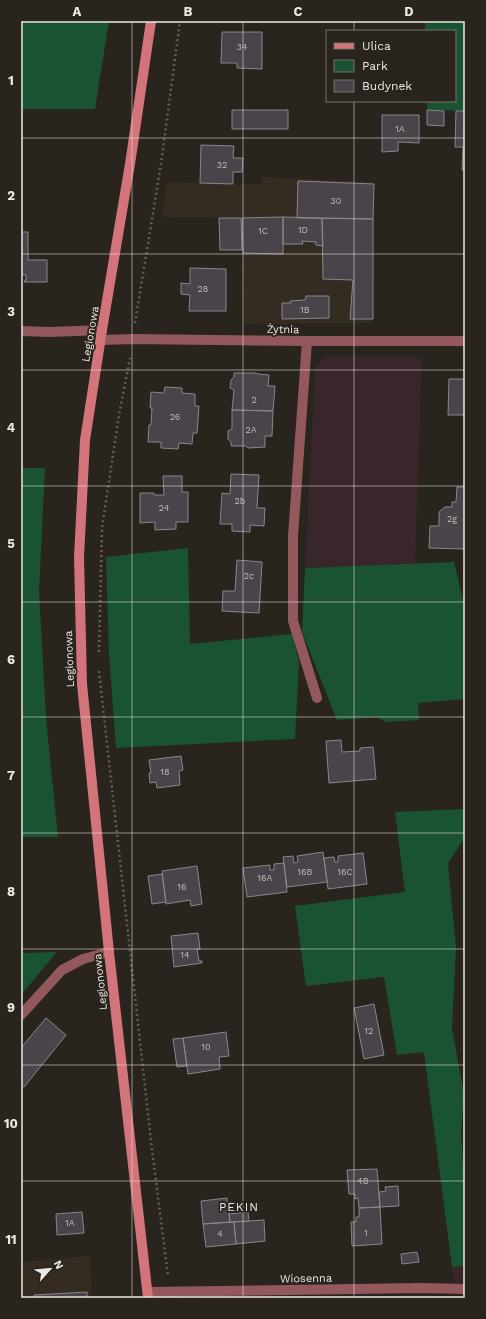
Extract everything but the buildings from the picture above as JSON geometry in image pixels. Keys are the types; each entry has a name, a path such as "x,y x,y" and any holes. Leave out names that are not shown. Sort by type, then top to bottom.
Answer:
{"main road":[{"name":"Legionowa","path":"148,1295 122,1078 82,684 79,556 85,440 151,21"}],"street":[{"name":"Żytnia","path":"21,331 101,335 133,339 465,341"},
{"path":"307,341 293,536 293,621 318,698"},
{"path":"21,1014 62,970 83,959 109,952"},
{"name":"Wiosenna","path":"148,1295 170,1293 422,1288 465,1289"}],"path":[{"path":"135,323 161,164 180,21"},
{"path":"99,658 102,528 119,415 130,358"},
{"path":"99,665 150,1134 170,1293"}],"shaded area":[{"path":"262,177 374,182 373,323 244,324 242,218 162,217 167,182 261,184"},
{"path":"324,357 422,357 415,564 305,568 315,367"},
{"path":"90,1256 92,1298 21,1298 21,1262"},
{"path":"465,1266 465,1285 454,1284 452,1267"}],"green space":[{"path":"21,21 109,21 95,109 21,109"},
{"path":"425,21 465,21 465,111 427,110 427,102 456,102 456,30 425,30"},
{"path":"21,468 45,468 39,591 46,718 58,837 21,837"},
{"path":"188,548 190,644 292,634 299,662 295,739 116,748 109,655 106,557"},
{"path":"454,562 465,609 465,699 418,703 419,720 387,722 377,717 337,720 302,632 305,568"},
{"path":"465,809 465,837 448,863 456,948 452,1028 464,1095 461,1135 465,1186 465,1266 452,1267 424,1052 397,1055 384,977 306,986 295,906 405,892 395,812"},
{"path":"57,952 21,995 21,953"}],"district":[{"name":"PEKIN","path":"239,1207"}]}
